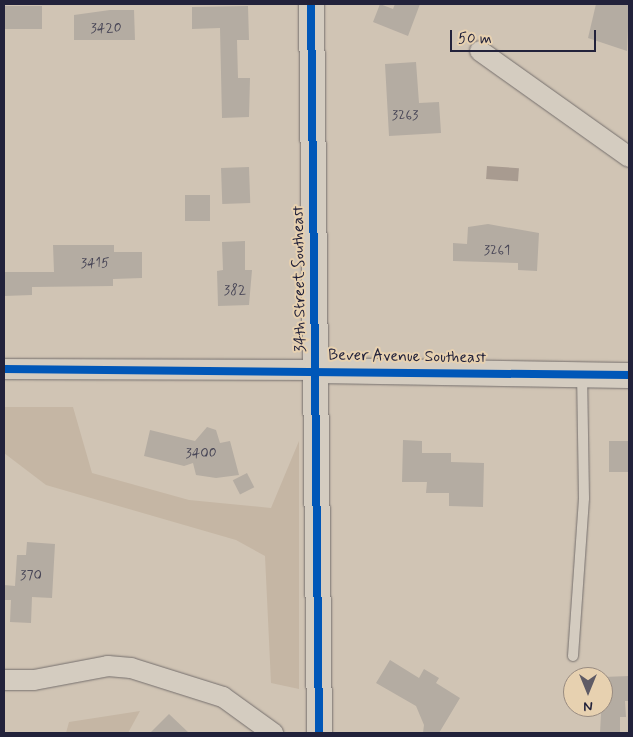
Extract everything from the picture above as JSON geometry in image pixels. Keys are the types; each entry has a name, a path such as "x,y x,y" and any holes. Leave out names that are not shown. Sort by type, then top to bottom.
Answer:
{"street":[{"name":"34th Street Southeast","path":"311,4 319,733"},
{"path":"480,51 629,157"},
{"name":"Bever Avenue Southeast","path":"4,369 315,370 629,375"},
{"path":"4,680 34,680 108,666 130,668 223,697 273,733"}],"lane":[{"path":"573,656 584,498 582,374"}],"shaded area":[{"path":"487,166 519,168 518,181 486,179"},
{"path":"4,407 73,407 92,473 189,500 271,508 299,441 299,689 271,683 265,556 236,540 46,485 4,453"},
{"path":"140,711 128,733 66,733 69,722"}],"building":[{"path":"380,4 393,9 395,4 420,4 408,36 373,22"},
{"path":"596,4 629,4 627,51 588,38"},
{"path":"4,6 42,6 42,29 4,29"},
{"path":"248,6 249,40 237,40 238,78 250,78 249,117 222,118 220,28 192,29 192,7"},
{"path":"110,10 134,10 135,40 74,40 74,15"},
{"path":"416,62 419,103 439,102 441,133 389,136 385,64"},
{"path":"249,167 250,203 222,204 221,168"},
{"path":"185,195 210,195 210,221 185,221"},
{"path":"488,224 539,233 537,271 518,270 518,263 453,261 453,243 467,244 468,227"},
{"path":"245,241 245,270 252,270 249,305 218,306 217,271 223,270 222,242"},
{"path":"53,245 114,245 114,252 142,252 142,278 113,279 113,286 32,287 32,295 4,296 4,272 54,272"},
{"path":"207,427 216,430 220,443 230,441 239,475 216,478 196,475 193,463 184,466 144,456 150,430 195,441"},
{"path":"403,440 422,441 422,453 451,453 451,462 484,463 483,507 449,506 449,493 426,493 427,482 402,482"},
{"path":"609,441 629,441 629,472 609,472"},
{"path":"247,473 254,487 240,495 233,480"},
{"path":"27,542 55,544 52,598 32,597 31,623 10,622 11,600 4,600 4,585 15,586 17,555 26,555"},
{"path":"390,660 419,678 424,669 439,678 436,683 460,698 439,733 423,733 424,725 416,706 376,683"},
{"path":"629,676 629,701 625,701 626,717 620,717 620,733 600,733 601,717 613,717 613,677"},
{"path":"169,714 189,733 150,733"}],"cycle path":[{"path":"311,4 319,733"},
{"path":"4,369 629,375"}]}
